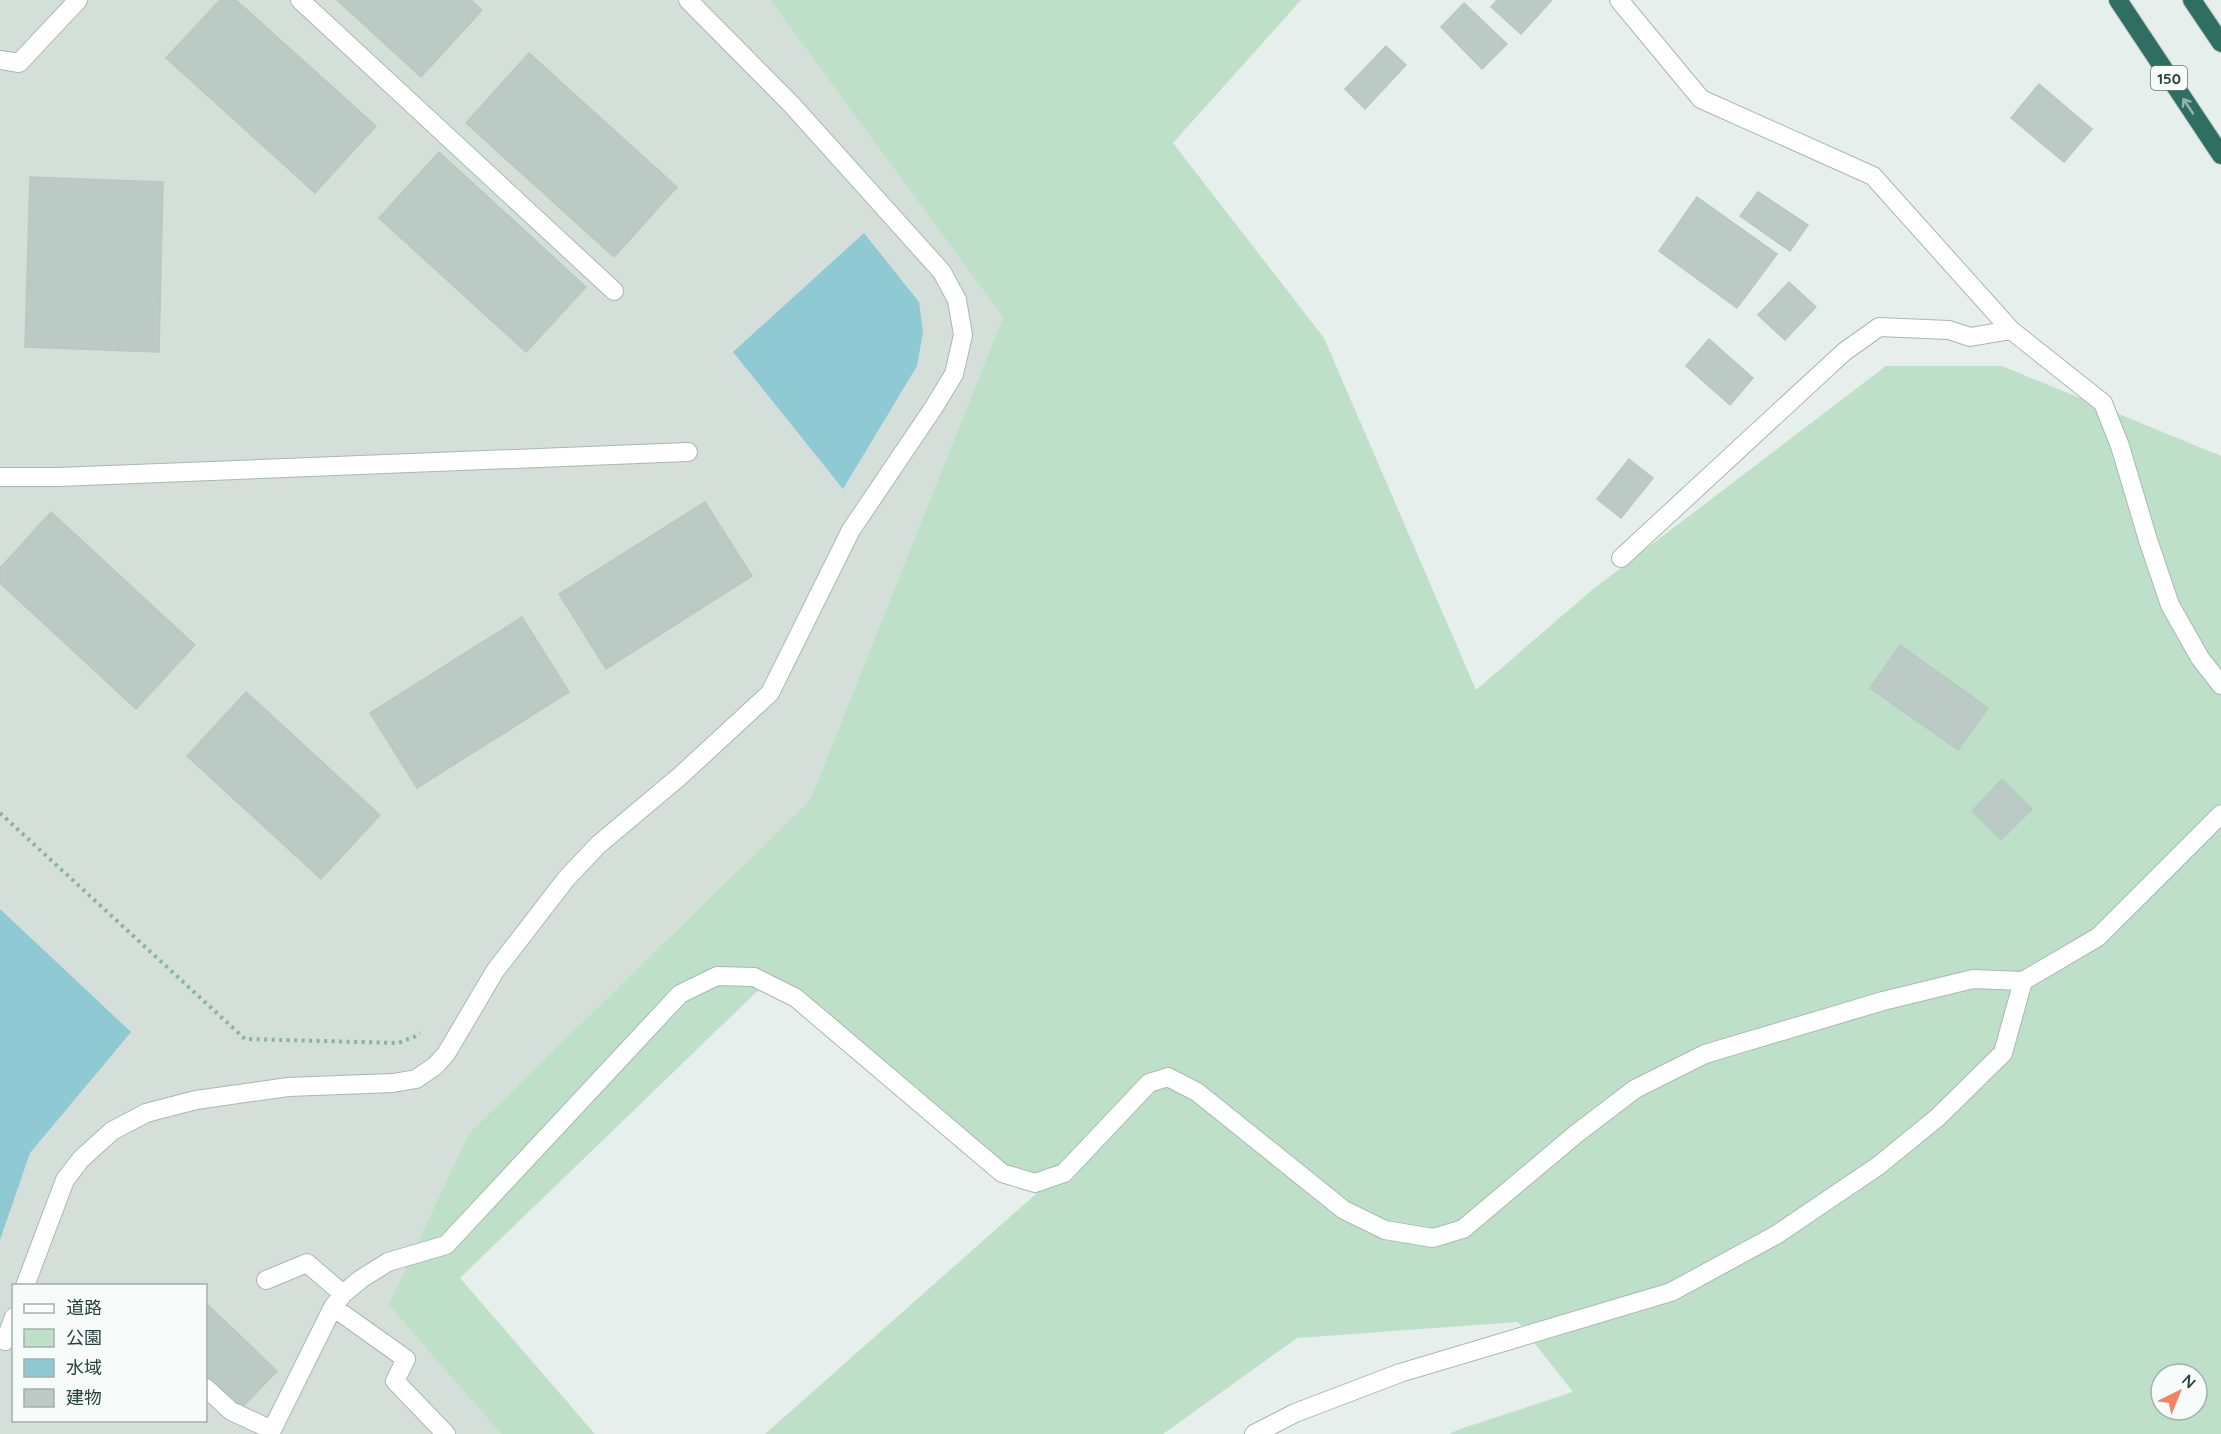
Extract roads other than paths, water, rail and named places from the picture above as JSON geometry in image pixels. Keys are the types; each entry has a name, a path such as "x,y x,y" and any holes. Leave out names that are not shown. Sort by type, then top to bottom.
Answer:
{"highway":[{"name":"150","path":"2118,0 2221,155"},
{"path":"2192,0 2221,43"}],"street":[{"path":"0,60 19,63 78,0"},
{"path":"300,0 614,291"},
{"path":"26,1284 65,1180 81,1159 112,1131 146,1113 196,1100 288,1088 393,1083 416,1079 435,1066 463,1029 495,971 566,879 598,845 679,777 770,693 851,530 954,374 963,335 957,300 942,272 792,105 688,0"},
{"path":"1619,0 1701,99 1873,176 2011,330 2103,403 2120,446 2170,605 2200,658 2221,685"},
{"path":"1621,558 1844,352 1879,327 1949,330 1970,337 2011,330"},
{"path":"0,477 58,477 688,452"},
{"path":"207,1389 231,1411 271,1432 338,1301 361,1279 388,1262 446,1245 680,994 717,976 754,977 796,998 1002,1173 1035,1183 1064,1173 1149,1083 1168,1077 1197,1092 1344,1210 1384,1230 1434,1238 1463,1229 1576,1134 1635,1089 1705,1054 1883,1001 1973,979 2023,981 2098,937 2221,814"},
{"path":"1254,1434 1295,1413 1400,1373 1671,1292 1776,1235 1878,1166 1938,1117 2002,1053 2023,981"},
{"path":"266,1280 307,1263 338,1301 406,1359 395,1381 446,1434"},
{"path":"5,1341 12,1322"}],"water":[{"path":"864,233 919,302 923,332 917,366 843,489 733,352"},
{"path":"0,909 131,1032 30,1153 0,1240"}]}
